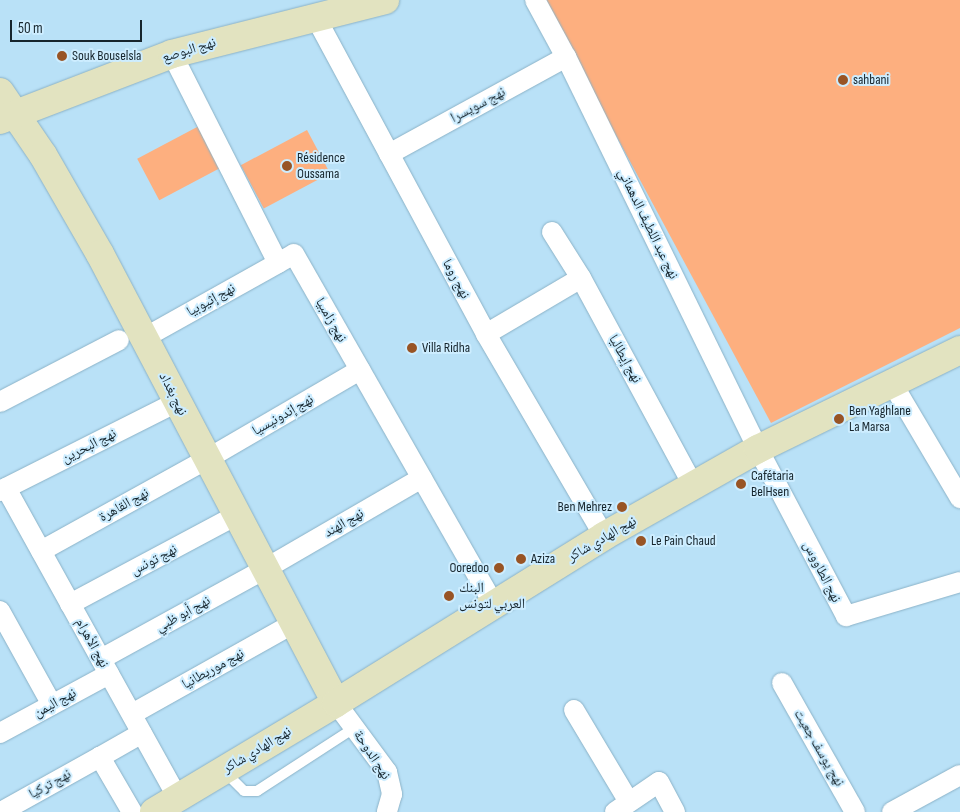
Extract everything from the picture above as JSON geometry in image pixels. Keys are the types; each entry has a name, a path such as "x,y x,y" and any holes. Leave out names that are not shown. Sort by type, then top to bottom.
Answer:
{"street":[{"name":"نهج البوصع","path":"5,109 172,54 385,0"},
{"name":"نهج عبد اللطيف الدهماني","path":"535,0 566,57 758,449"},
{"name":"نهج روما","path":"316,18 486,334 604,536"},
{"path":"172,54 278,263"},
{"name":"نهج سويسرا","path":"389,154 566,57"},
{"name":"نهج بغداد","path":"5,109 68,196 132,339 177,402 336,703"},
{"name":"نهج إيطاليا","path":"552,232 580,278 694,487"},
{"name":"نهج زامبيا","path":"278,263 294,254 494,605"},
{"name":"نهج إثيوبيا","path":"0,402 132,339 278,263"},
{"path":"486,334 580,278"},
{"name":"نهج الهادي شاكر","path":"154,812 336,703 604,536 694,487 758,449 960,350"},
{"name":"نهج إندونيسيا","path":"207,459 360,370"},
{"path":"892,383 960,498"},
{"name":"نهج البحرين","path":"3,490 177,402"},
{"name":"نهج الطاووس","path":"758,449 846,616 960,582"},
{"name":"نهج القاهرة","path":"41,551 207,459"},
{"name":"نهج الهند","path":"265,569 422,478"},
{"name":"نهج الأهرام","path":"3,490 41,551 178,798"},
{"name":"نهج تونس","path":"70,604 237,516"},
{"name":"نهج أبو ظبي","path":"105,666 265,569"},
{"path":"0,611 52,705"},
{"name":"نهج موريطانيا","path":"132,714 294,624"},
{"name":"نهج اليمن","path":"0,733 52,705 105,666"},
{"name":"نهج يوسف جعيت","path":"782,683 855,812"},
{"name":"نهج الدوحة","path":"336,703 387,772 392,794 387,812"},
{"path":"574,710 622,807 659,782 675,812"},
{"name":"نهج تركيا","path":"0,812 142,733"},
{"path":"100,756 132,812"},
{"path":"892,812 960,775"}],"lane":[{"path":"223,770 244,791 256,791 354,728"}],"shaded area":[{"path":"543,0 960,0 960,328 771,423"},
{"path":"199,126 221,167 159,200 137,159"},
{"path":"307,130 330,173 264,208 241,165"}],"place":[{"name":"Souk Bouselsla","path":"62,56"},
{"name":"sahbani","path":"843,80"},
{"name":"Résidence Oussama","path":"287,166"},
{"name":"Villa Ridha","path":"412,348"},
{"name":"Ben Yaghlane La Marsa","path":"839,419"},
{"name":"Cafétaria BelHsen","path":"741,484"},
{"name":"Ben Mehrez","path":"622,507"},
{"name":"Le Pain Chaud","path":"641,541"},
{"name":"Aziza","path":"521,559"},
{"name":"Ooredoo","path":"499,568"},
{"name":"البنك العربي لتونس","path":"449,596"}]}
